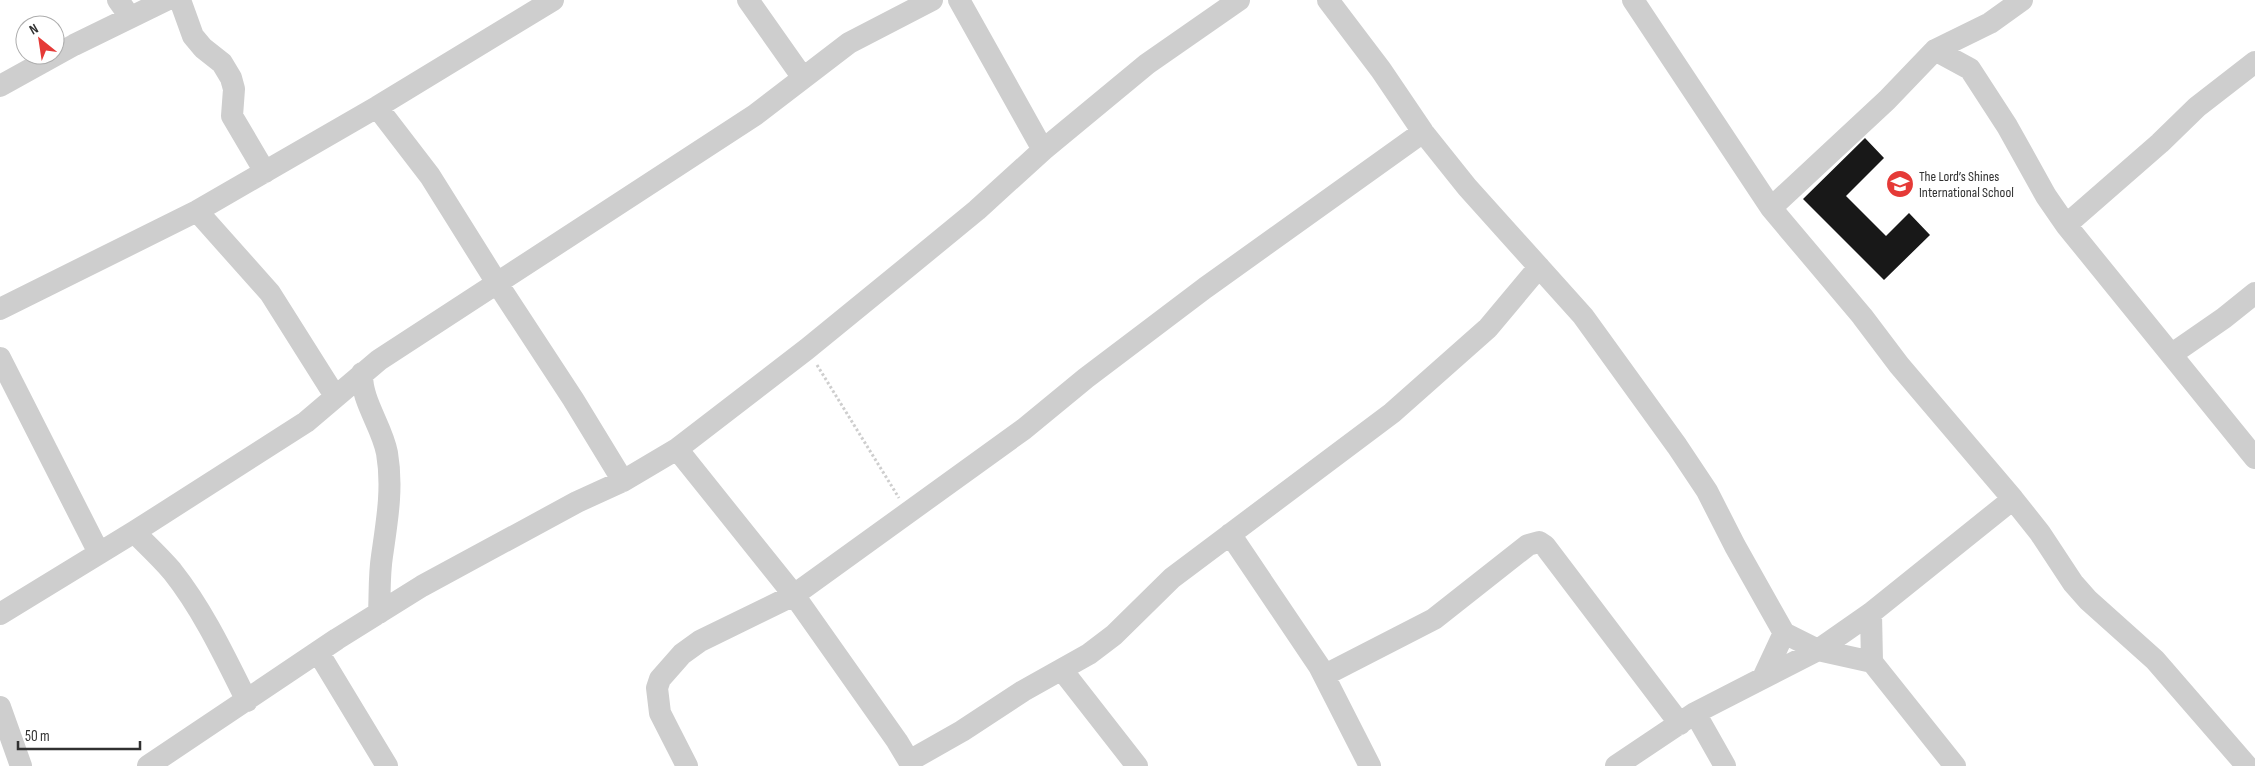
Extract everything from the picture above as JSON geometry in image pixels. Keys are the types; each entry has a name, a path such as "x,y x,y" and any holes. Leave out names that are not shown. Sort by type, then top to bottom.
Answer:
{"street":[{"path":"0,86 124,9 166,0"},
{"path":"180,0 193,36 203,48 222,63 231,78 234,89 232,116 264,172"},
{"path":"0,309 197,211 377,107 553,0"},
{"path":"748,0 803,78"},
{"path":"0,614 134,532 306,422 362,373 430,325 755,115 849,44 932,0"},
{"path":"959,0 1043,150"},
{"path":"148,766 318,652 422,586 578,502 623,481 677,449 807,349 977,210 1043,150 1147,64 1239,0"},
{"path":"1328,0 1381,70 1423,132 1467,187 1583,316 1678,446 1706,491 1734,546 1784,634 1818,650 1872,662"},
{"path":"1633,0 1771,208 1862,316 1899,365 2013,499 2083,594 2155,660 2247,766"},
{"path":"1771,208 1887,100 1935,50 1990,22 2022,0"},
{"path":"1935,50 1970,69 2008,126 2046,196 2066,225 2255,458"},
{"path":"2066,225 2160,144 2207,98 2255,62"},
{"path":"377,107 430,176 573,399 623,481"},
{"path":"687,766 660,713 657,688 660,679 682,654 700,641 794,595 1024,429 1086,378 1205,288 1423,132"},
{"path":"197,211 270,293 335,396"},
{"path":"677,449 794,595 898,741 911,763 1023,691 1089,654 1114,635 1172,578 1392,413 1488,328 1539,267"},
{"path":"2172,354 2224,318 2255,293"},
{"path":"0,358 99,553"},
{"path":"362,373 362,383 382,434 387,453 389,475 389,506 380,568 379,613"},
{"path":"1616,766 1688,718 1818,650 1871,613 2013,499"},
{"path":"134,532 158,556 186,590 222,651 247,701"},
{"path":"1230,534 1280,605 1325,676 1370,766"},
{"path":"1325,676 1428,623 1528,545 1539,542 1545,546 1688,718 1724,766"},
{"path":"1871,613 1872,662 1955,766"},
{"path":"1763,678 1784,634"},
{"path":"318,652 387,766"},
{"path":"1062,670 1137,766"},
{"path":"0,707 21,766"}],"path":[{"path":"807,349 908,514"}],"building":[{"path":"1865,138 1884,158 1846,196 1886,236 1909,213 1930,235 1884,280 1803,199"}],"place":[{"name":"The Lord’s Shines International School","path":"1900,184"}]}
